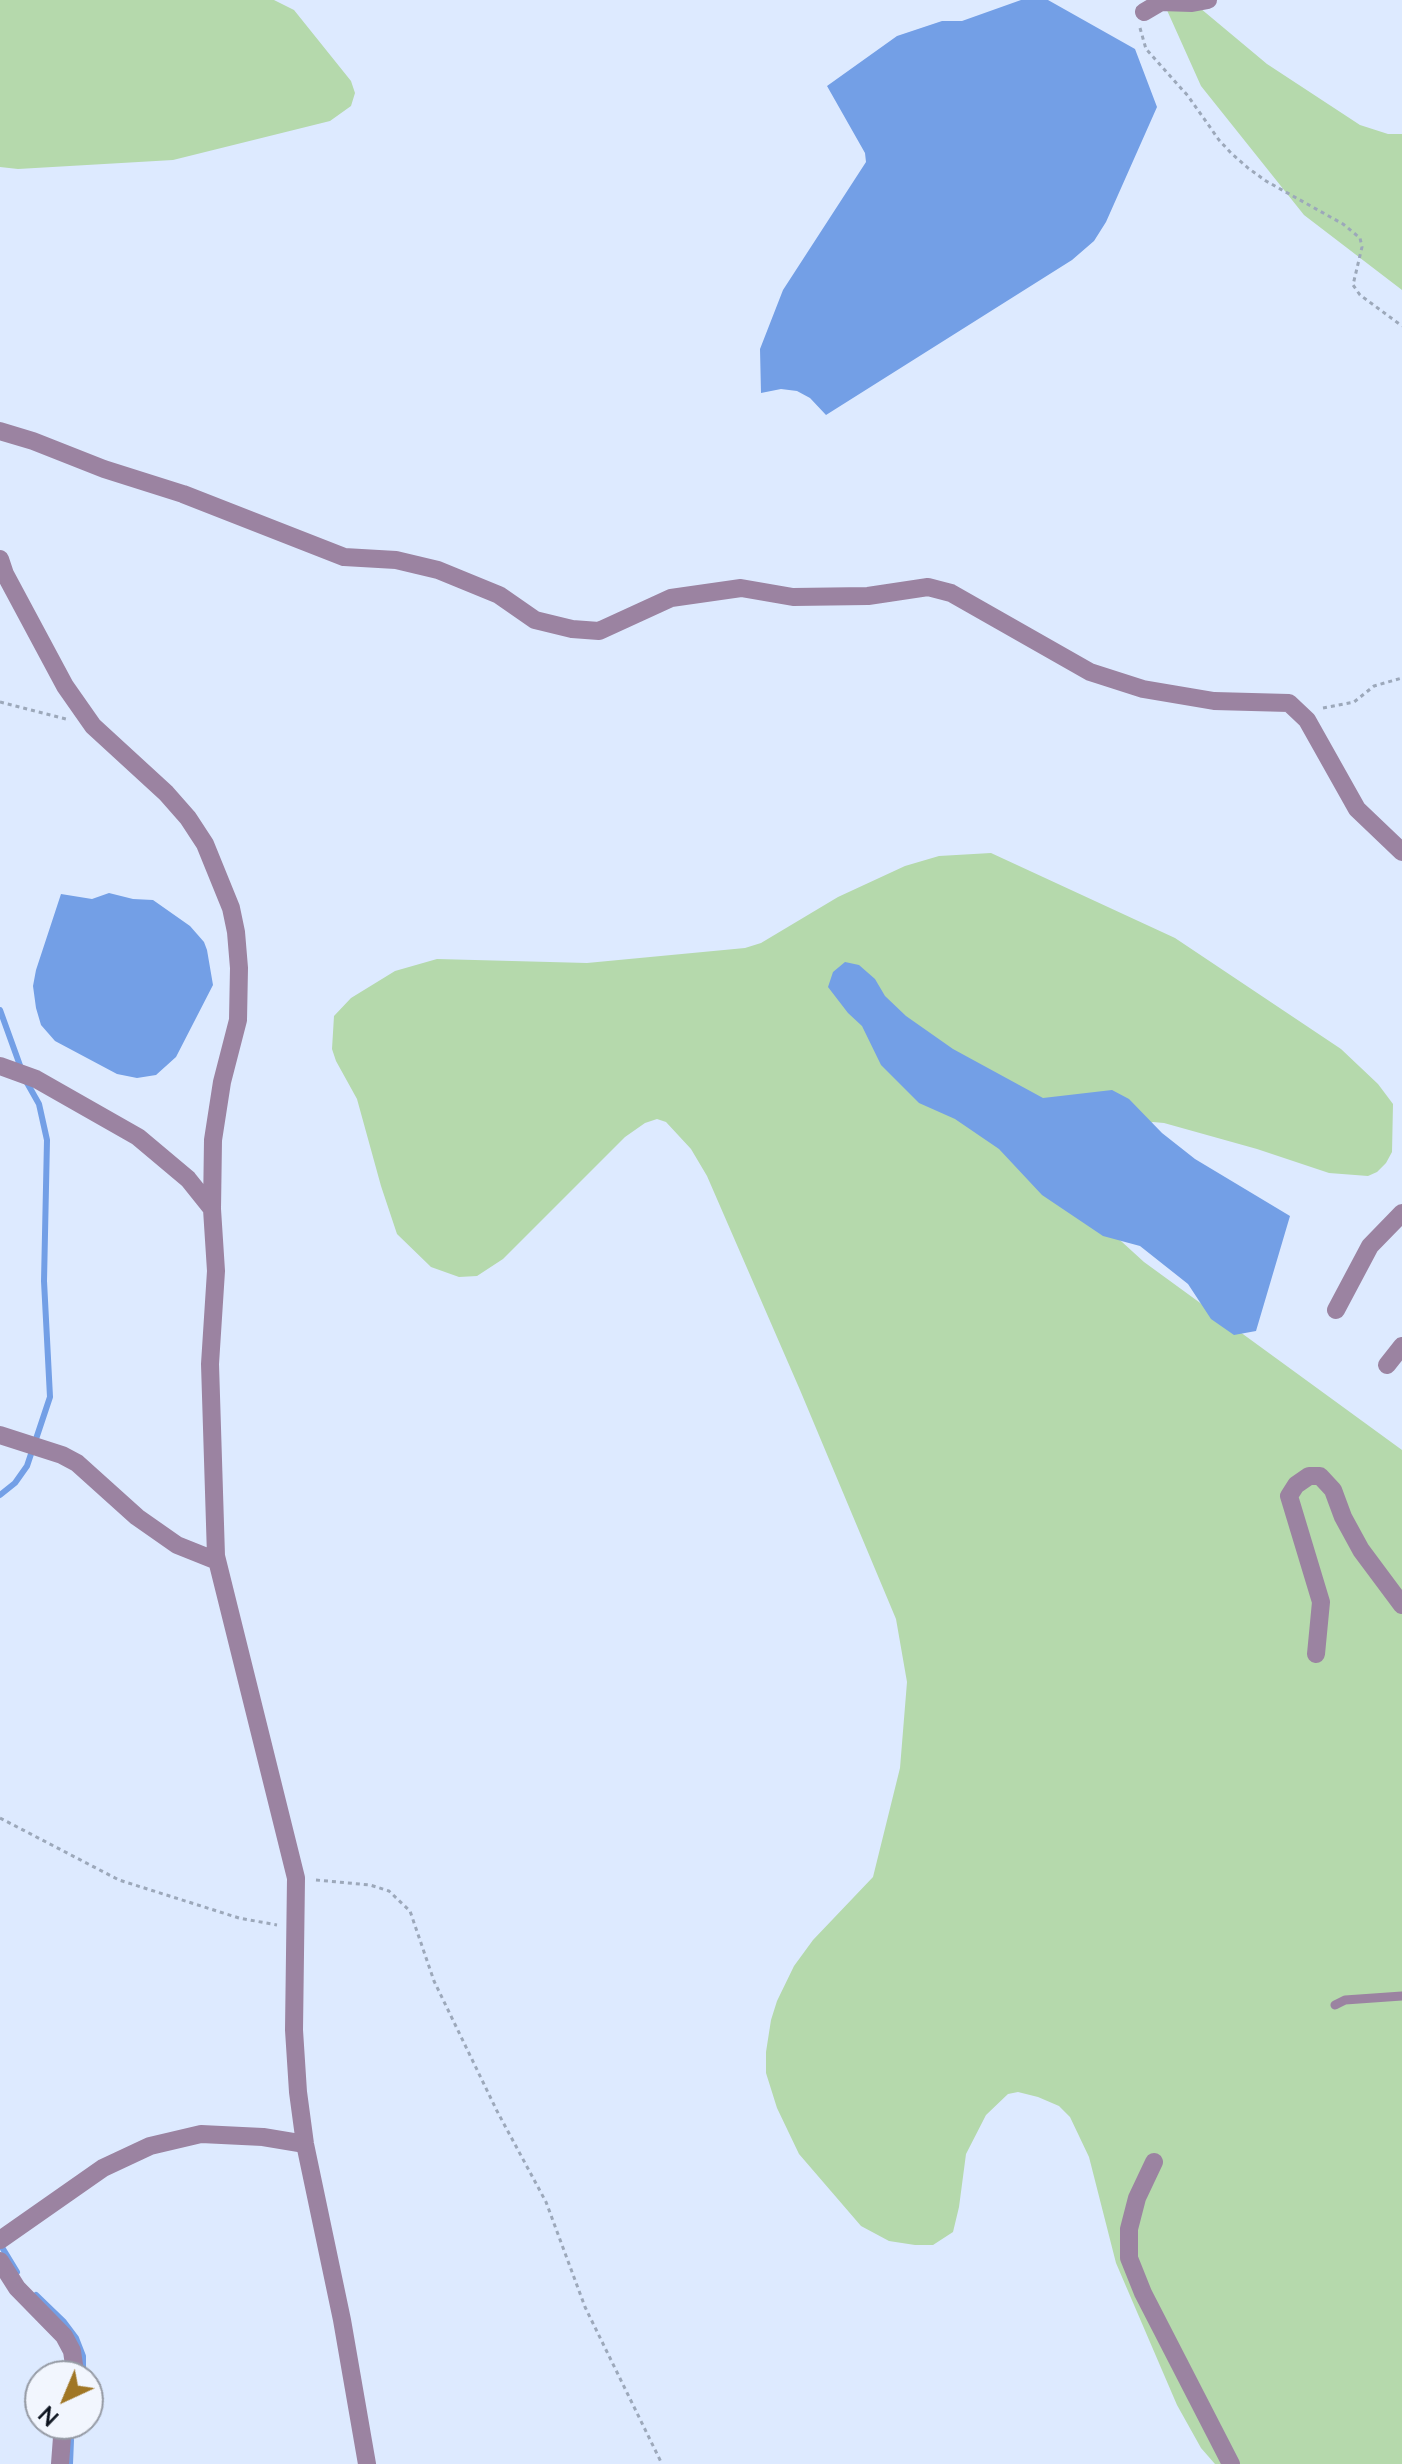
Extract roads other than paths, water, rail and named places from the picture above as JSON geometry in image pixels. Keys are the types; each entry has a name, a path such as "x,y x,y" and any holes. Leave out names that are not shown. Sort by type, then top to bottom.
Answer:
{"street":[{"path":"1144,12 1161,2 1208,0"},
{"path":"0,431 183,494 344,557 396,560 438,570 499,595 535,620 572,629 599,631 671,598 741,588 793,597 868,596 928,587 951,593 1090,672 1143,689 1214,701 1289,703 1307,720 1357,809 1402,852"},
{"path":"0,559 10,585 65,686 93,726 166,793 188,818 205,844 231,908 239,968 238,1020 222,1082 213,1140 212,1209 216,1271 210,1364 217,1561 296,1878 294,2030 298,2092 305,2144 342,2320 367,2464"},
{"path":"0,1066 36,1079 138,1137 188,1179 212,1209"},
{"path":"1336,1310 1370,1246 1402,1213"},
{"path":"1387,1365 1402,1346"},
{"path":"0,1435 77,1463 137,1517 177,1545 217,1561"},
{"path":"1316,1654 1321,1602 1289,1496 1296,1485 1309,1476 1320,1476 1333,1490 1361,1550 1402,1605"},
{"path":"0,2240 103,2168 150,2146 201,2134 263,2137 305,2144"},
{"path":"1154,2162 1137,2198 1129,2229 1129,2258 1143,2293 1231,2464"},
{"path":"0,2261 17,2288 64,2336 73,2360"},
{"path":"60,2464 62,2440"}],"lane":[{"path":"1335,2005 1345,2000 1402,1996"}],"water":[{"path":"1021,0 1048,0 1135,49 1157,107 1106,222 1094,241 1072,260 826,415 810,398 797,391 781,389 761,393 760,349 783,290 866,162 865,153 827,86 897,36 942,21 962,21"},
{"path":"109,893 153,900 190,926 207,950 213,985 176,1057 156,1075 137,1078 117,1074 55,1041 41,1025 36,1008 33,986 36,970 61,894 92,899"},
{"path":"845,962 859,965 906,1016 953,1049 1043,1098 1112,1090 1129,1099 1162,1133 1195,1159 1290,1216 1256,1331 1234,1335 1211,1319 1188,1284 1140,1246 1103,1236 1042,1195 999,1149 955,1119 919,1103 881,1065 862,1026 828,987 833,972"}],"waterway":[{"path":"0,1010 22,1071"},
{"path":"0,1495 15,1483 27,1466 50,1397 44,1281 47,1140 39,1104 26,1081"},
{"path":"0,2244 17,2272"},
{"path":"36,2295 76,2338 83,2360"},
{"path":"70,2464 71,2440"}]}
